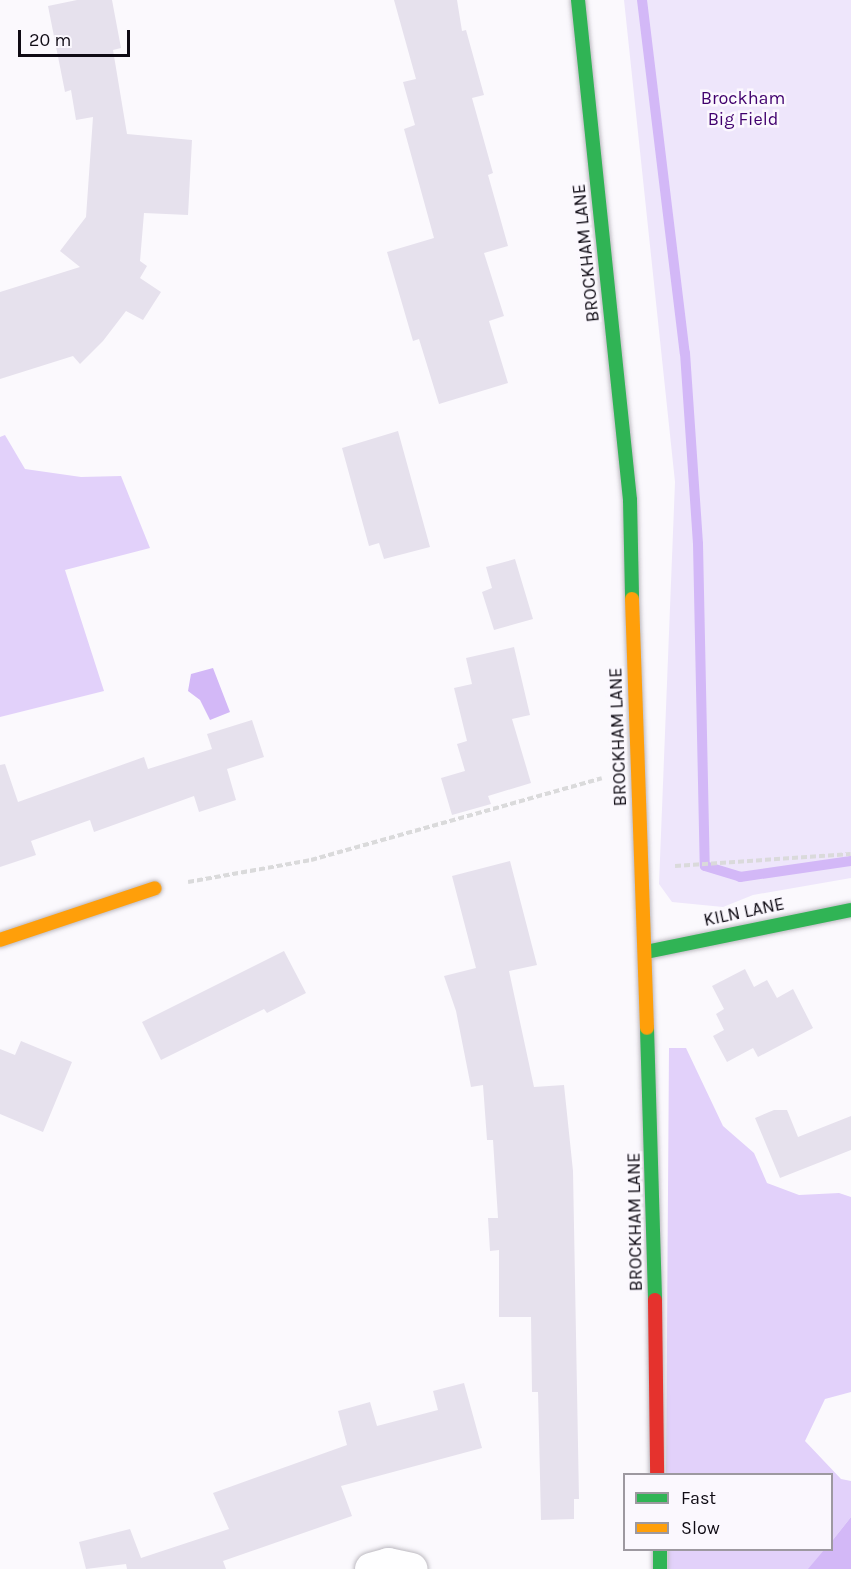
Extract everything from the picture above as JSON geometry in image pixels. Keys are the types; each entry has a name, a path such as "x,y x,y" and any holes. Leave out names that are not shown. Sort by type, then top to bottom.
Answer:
{"street":[{"name":"BROCKHAM LANE","path":"578,0 630,500 636,768 645,952 657,1473"},
{"path":"0,940 155,888"},
{"name":"KILN LANE","path":"645,952 851,910"},
{"path":"660,1551 660,1569"},
{"path":"371,1569 388,1564 411,1569"}],"path":[{"path":"155,888 311,860 636,768"},
{"path":"690,865 851,854"}],"green space":[{"name":"Brockham Big Field","path":"624,0 851,0 851,878 753,895 723,907 672,902 659,884 675,482"}],"shaded area":[{"path":"5,435 25,469 81,477 121,476 150,548 65,570 104,691 0,717 0,437"},
{"path":"213,668 230,712 210,720 200,700 188,691 191,674"},
{"path":"669,1048 686,1048 723,1126 754,1153 767,1183 799,1195 839,1193 851,1197 851,1392 825,1399 805,1441 841,1479 851,1481 851,1517 833,1540 833,1473 666,1473"},
{"path":"851,1517 851,1569 808,1569 823,1551 833,1551 833,1540"},
{"path":"668,1551 824,1551 824,1569 668,1569"}],"building":[{"path":"77,0 112,0 121,48 113,50 127,134 192,140 188,215 144,213 140,261 147,266 140,278 161,292 143,320 126,311 103,341 80,364 73,356 0,379 0,292 80,267 60,251 86,217 93,117 76,120 71,90 65,92 48,6"},
{"path":"394,0 457,0 462,31 466,30 484,95 472,98 493,173 488,175 508,246 484,253 504,316 489,321 508,383 439,404 419,339 413,341 387,252 434,238 404,129 415,125 403,82 416,79"},
{"path":"398,431 430,547 384,559 379,543 369,546 342,448"},
{"path":"515,559 533,619 494,630 482,592 492,588 486,567"},
{"path":"514,647 530,715 512,719 531,783 488,796 491,804 452,815 441,778 465,771 457,744 467,741 454,688 472,684 466,658"},
{"path":"252,720 264,757 227,769 236,800 199,812 194,796 94,832 90,820 31,841 36,855 0,867 0,765 5,764 18,802 144,757 148,769 212,749 207,734"},
{"path":"510,861 537,965 509,971 534,1087 564,1085 573,1171 579,1499 574,1499 574,1519 541,1520 538,1392 532,1392 531,1317 499,1317 499,1250 490,1251 488,1218 498,1218 493,1140 487,1140 483,1085 471,1087 456,1011 444,976 476,968 452,876"},
{"path":"284,951 306,993 267,1013 264,1009 161,1060 142,1022"},
{"path":"745,969 754,987 767,980 777,998 793,989 813,1028 758,1057 753,1048 727,1062 713,1036 724,1030 716,1014 724,1009 712,986"},
{"path":"21,1041 72,1062 43,1132 0,1114 0,1049 15,1055"},
{"path":"774,1110 787,1110 798,1137 851,1116 851,1150 780,1178 755,1118"},
{"path":"464,1383 482,1448 341,1486 352,1516 223,1561 226,1569 127,1569 126,1564 86,1569 79,1542 130,1529 141,1558 229,1529 213,1493 347,1445 338,1411 370,1402 377,1426 438,1410 433,1391"}],"waterway":[{"path":"642,0 685,353 698,544 705,866 740,877 851,861"}],"traffic: fast":[{"path":"578,0 630,500 632,599"},
{"path":"646,952 851,910"},
{"path":"647,1028 655,1300"},
{"path":"660,1551 660,1569"}],"traffic: slow":[{"path":"632,599 647,1028"},
{"path":"0,940 155,888"}],"traffic: jam":[{"path":"655,1300 657,1473"}]}
